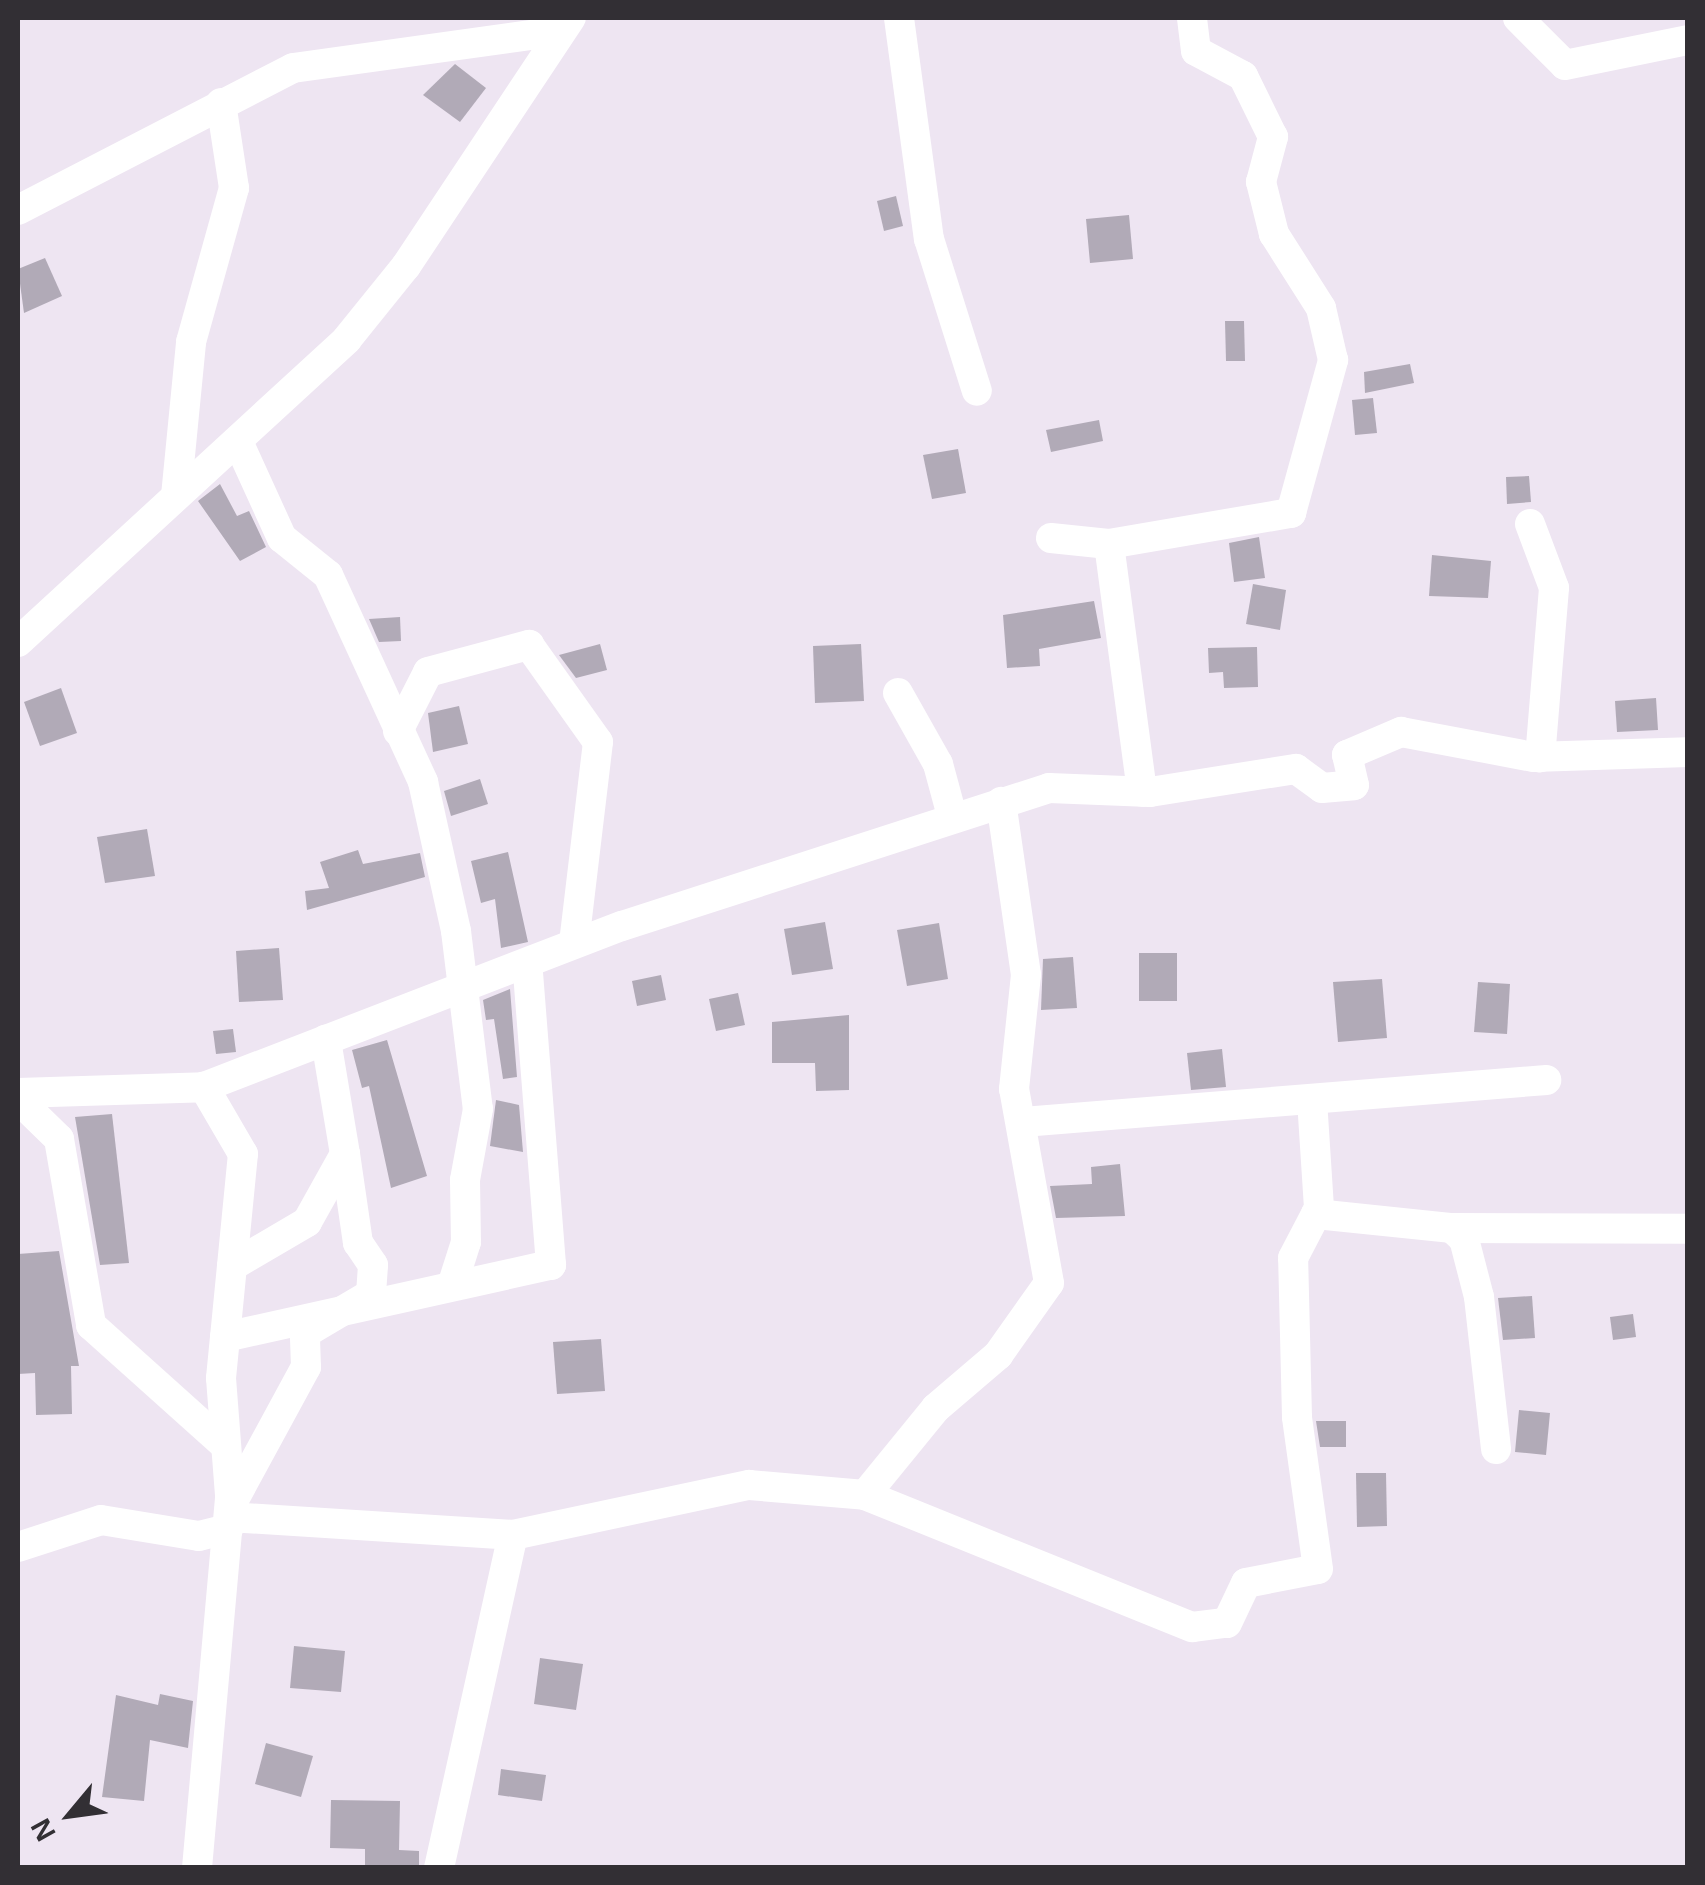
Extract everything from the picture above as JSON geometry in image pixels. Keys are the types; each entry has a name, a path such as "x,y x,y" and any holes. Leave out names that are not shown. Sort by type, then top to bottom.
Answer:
{"street":[{"path":"899,18 929,240 977,390"},
{"path":"1051,538 1109,544 1290,514 1333,360 1321,308 1274,234 1261,182 1273,138 1243,76 1196,51 1192,18"},
{"path":"1518,18 1565,65 1688,40"},
{"path":"18,210 294,68 564,24"},
{"path":"18,642 176,496 240,446 347,339 406,266 564,24"},
{"path":"176,496 191,342 234,188 221,103"},
{"path":"240,446 282,538 328,576 423,782 456,931 459,988 478,1108 465,1180 466,1242 452,1286"},
{"path":"1530,524 1554,588 1540,757"},
{"path":"1109,544 1142,792"},
{"path":"398,730 428,672 530,646 598,742 574,944"},
{"path":"898,694 938,764 952,816"},
{"path":"18,1096 204,1087 574,944 952,816 1049,788 1142,792 1296,769 1322,788 1354,785 1347,755 1401,732 1540,757 1688,752"},
{"path":"866,1495 936,1408 998,1355 1049,1284 1023,1122 1014,1089 1026,975 1002,802"},
{"path":"225,1336 551,1264 526,962"},
{"path":"18,1547 101,1520 200,1536 229,1518 306,1367 304,1333 356,1308 371,1294 372,1265 358,1243 326,1040"},
{"path":"1023,1122 1546,1080"},
{"path":"197,1868 229,1518 225,1336 243,1154 204,1087"},
{"path":"18,1096 59,1139 91,1326 226,1446"},
{"path":"229,1518 513,1535 749,1485 866,1495 1192,1628 1227,1623 1246,1582 1318,1568 1297,1417 1294,1258 1316,1214 1312,1099"},
{"path":"232,1266 307,1222 345,1154"},
{"path":"1316,1214 1452,1228 1688,1229"},
{"path":"1452,1228 1464,1239 1479,1298 1496,1449"},
{"path":"439,1868 513,1535"}],"building":[{"path":"455,64 486,88 460,122 423,95"},
{"path":"896,196 903,226 884,231 877,201"},
{"path":"1129,215 1133,259 1090,263 1086,219"},
{"path":"45,258 62,296 24,313 18,269"},
{"path":"1225,321 1244,321 1245,361 1226,361"},
{"path":"1410,364 1414,383 1365,393 1364,372"},
{"path":"1373,398 1377,433 1355,435 1352,400"},
{"path":"1099,420 1103,441 1051,452 1046,430"},
{"path":"958,449 966,493 932,499 923,455"},
{"path":"1529,476 1531,502 1507,504 1506,477"},
{"path":"220,484 237,516 249,511 266,547 240,561 198,501"},
{"path":"1259,537 1265,578 1234,582 1229,543"},
{"path":"1432,555 1491,561 1488,598 1429,596"},
{"path":"1253,584 1286,590 1280,630 1246,624"},
{"path":"1094,601 1101,638 1039,649 1040,666 1007,668 1003,615"},
{"path":"400,617 401,641 379,642 369,619"},
{"path":"600,644 607,670 576,678 559,655"},
{"path":"861,644 864,701 815,703 813,646"},
{"path":"1257,647 1258,687 1224,688 1223,672 1209,673 1208,648"},
{"path":"61,688 77,733 40,746 24,702"},
{"path":"1656,698 1658,730 1617,732 1615,701"},
{"path":"459,706 468,744 433,752 428,713"},
{"path":"480,779 488,804 451,816 444,791"},
{"path":"147,829 155,876 105,883 97,837"},
{"path":"358,850 363,864 420,853 425,877 307,910 305,891 329,888 320,862"},
{"path":"508,852 528,942 501,948 495,899 481,903 471,861"},
{"path":"825,922 833,969 792,975 784,929"},
{"path":"939,923 948,979 907,986 897,930"},
{"path":"279,948 283,1000 239,1002 236,951"},
{"path":"1139,953 1177,953 1177,1001 1139,1001"},
{"path":"1073,957 1077,1008 1041,1010 1043,959"},
{"path":"661,975 666,1000 637,1006 632,981"},
{"path":"1382,979 1387,1038 1338,1042 1333,982"},
{"path":"1478,982 1510,984 1507,1034 1474,1032"},
{"path":"510,989 517,1077 503,1079 494,1019 486,1020 483,1000"},
{"path":"738,993 745,1025 716,1031 709,999"},
{"path":"849,1015 849,1090 816,1091 815,1063 772,1063 772,1022"},
{"path":"233,1029 236,1052 216,1054 213,1031"},
{"path":"387,1040 427,1176 391,1188 369,1086 362,1088 352,1050"},
{"path":"1222,1049 1226,1087 1191,1090 1187,1053"},
{"path":"496,1100 519,1105 523,1152 490,1146"},
{"path":"112,1114 129,1263 100,1265 75,1117"},
{"path":"1120,1164 1125,1216 1056,1218 1050,1186 1092,1184 1091,1167"},
{"path":"59,1251 79,1366 71,1366 72,1414 36,1415 35,1373 18,1374 18,1254"},
{"path":"1532,1296 1535,1338 1503,1340 1498,1298"},
{"path":"1633,1314 1636,1337 1613,1340 1610,1317"},
{"path":"601,1339 605,1391 557,1394 553,1342"},
{"path":"1519,1410 1550,1413 1546,1455 1515,1452"},
{"path":"1316,1421 1346,1421 1346,1447 1320,1447"},
{"path":"1356,1473 1386,1473 1387,1526 1357,1527"},
{"path":"294,1646 345,1651 341,1692 290,1688"},
{"path":"540,1658 583,1664 576,1710 534,1704"},
{"path":"160,1694 193,1701 188,1748 150,1740 144,1801 102,1797 116,1695 158,1705"},
{"path":"266,1743 313,1756 301,1797 255,1784"},
{"path":"501,1769 546,1775 542,1801 498,1795"},
{"path":"331,1800 400,1801 399,1850 419,1851 419,1868 365,1868 365,1849 330,1848"}]}
